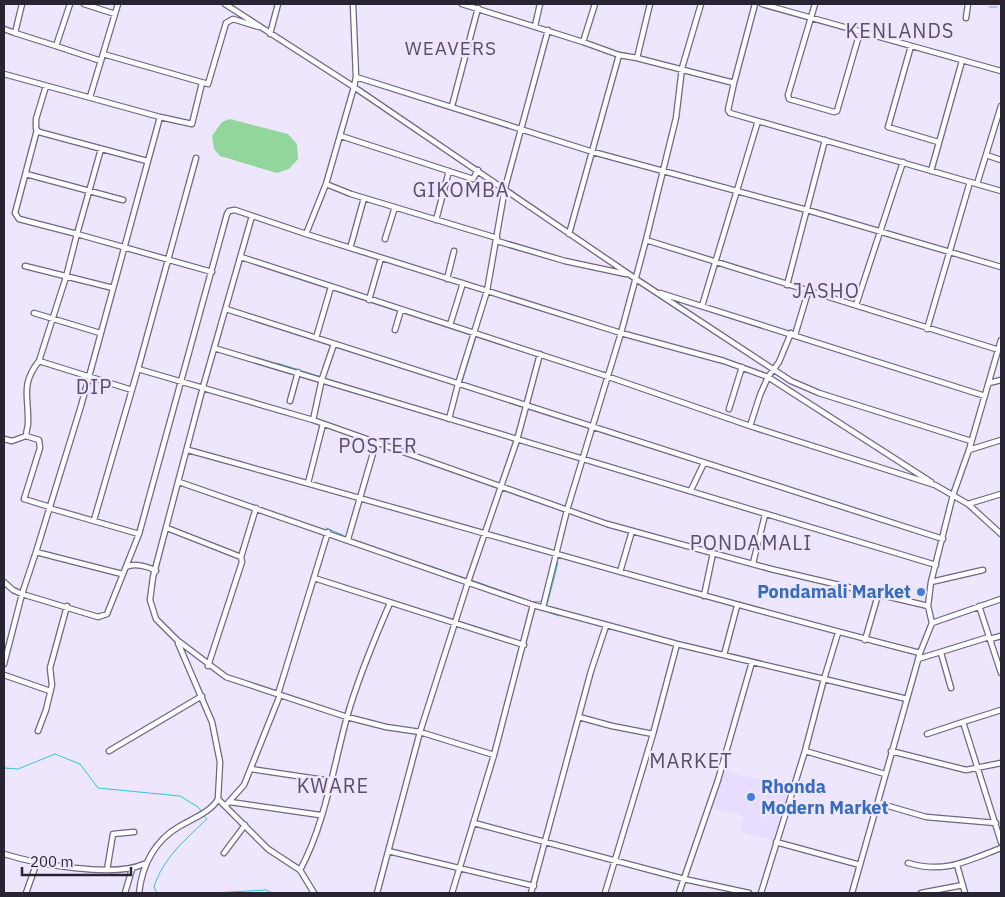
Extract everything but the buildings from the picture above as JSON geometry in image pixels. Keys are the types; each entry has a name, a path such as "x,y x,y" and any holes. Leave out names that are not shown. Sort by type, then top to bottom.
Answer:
{"street":[{"path":"15,33 22,4"},
{"path":"56,46 70,4"},
{"path":"84,4 115,14"},
{"path":"90,97 118,4"},
{"path":"225,4 354,87 505,188 569,234 774,370 819,393 971,441"},
{"path":"270,34 278,4"},
{"path":"306,234 326,184 356,77 351,4"},
{"path":"462,4 548,30 620,55 682,68 734,82"},
{"path":"535,26 540,4"},
{"path":"583,42 595,4"},
{"path":"637,58 650,4"},
{"path":"543,607 567,510 609,377 636,279 677,112 682,68 701,4"},
{"path":"755,4 728,112 1001,191"},
{"path":"763,4 1001,71"},
{"path":"814,4 788,97 834,112 837,111 860,32"},
{"path":"966,18 968,4"},
{"path":"452,106 478,8"},
{"path":"103,54 208,84 226,23 233,20 252,27 260,27"},
{"path":"4,29 101,61"},
{"path":"450,419 458,384 487,291 505,188 548,30"},
{"path":"911,46 888,127 938,142"},
{"path":"569,234 620,55"},
{"path":"931,171 962,61"},
{"path":"4,74 192,124 202,83"},
{"path":"356,77 593,152 807,210 1001,267"},
{"path":"46,86 36,119 38,130 15,213 17,218 212,272"},
{"path":"977,184 1001,106"},
{"path":"4,664 22,594 88,377 160,117"},
{"path":"702,306 758,121"},
{"path":"38,130 148,161"},
{"path":"341,136 474,179 478,170"},
{"path":"787,285 825,140"},
{"path":"26,436 28,424 26,389 29,376 39,361 53,319 101,149"},
{"path":"986,155 1001,160"},
{"path":"94,520 169,260 196,158"},
{"path":"856,305 903,162"},
{"path":"436,220 449,171"},
{"path":"26,174 123,200"},
{"path":"928,329 948,252 970,182"},
{"path":"326,184 364,198 565,261 630,275"},
{"path":"351,245 364,198"},
{"path":"385,239 396,207"},
{"path":"4,582 13,590 22,594 104,617 139,534 229,211 235,210 621,334 742,367 768,377 968,504 1001,534"},
{"path":"252,216 203,387 156,571 150,596 153,612 161,626 208,666 226,677 347,717 386,728 420,732 494,754"},
{"path":"646,240 999,350"},
{"path":"447,278 454,251"},
{"path":"241,257 540,354 750,426 936,485"},
{"path":"369,300 381,258"},
{"path":"25,266 113,288"},
{"path":"450,325 463,284"},
{"path":"316,338 331,287"},
{"path":"654,291 984,396"},
{"path":"750,426 768,377 774,370 793,334 808,292"},
{"path":"226,309 943,539"},
{"path":"395,330 401,310"},
{"path":"34,313 100,333"},
{"path":"852,893 906,699 919,656 932,623 928,606 931,582 953,495 969,450 1001,340"},
{"path":"313,420 322,379 334,344"},
{"path":"214,348 936,565"},
{"path":"377,893 420,732 468,582 517,440 540,354"},
{"path":"39,361 132,390"},
{"path":"728,409 742,367"},
{"path":"138,369 313,420 567,510 632,531 878,595 928,606"},
{"path":"290,401 298,372"},
{"path":"989,383 1001,380"},
{"path":"308,483 323,424"},
{"path":"4,440 12,441 26,436 39,440 40,448 24,499 139,534"},
{"path":"969,450 1001,440"},
{"path":"348,539 376,443"},
{"path":"188,450 919,656 941,653 1001,636"},
{"path":"691,490 704,463"},
{"path":"179,482 533,604 606,626 906,699"},
{"path":"968,504 1001,494"},
{"path":"208,666 242,562 241,557 256,508"},
{"path":"753,563 765,515"},
{"path":"168,528 241,557"},
{"path":"620,572 632,531"},
{"path":"228,803 244,785 279,694 328,532"},
{"path":"36,552 122,574"},
{"path":"704,596 713,553"},
{"path":"125,568 135,566 156,571"},
{"path":"931,582 983,570"},
{"path":"314,578 524,645"},
{"path":"865,640 878,595"},
{"path":"932,623 1001,598"},
{"path":"300,870 307,858 358,680 390,603"},
{"path":"452,893 494,754 524,645 533,604"},
{"path":"38,731 46,710 50,691 50,668 67,606"},
{"path":"724,655 737,606"},
{"path":"979,606 1001,670"},
{"path":"531,893 606,626"},
{"path":"761,893 805,751 838,633"},
{"path":"4,636 11,638"},
{"path":"4,854 37,862 107,870 132,869 144,864 168,834 197,817 218,799 220,762 212,722 177,640"},
{"path":"605,893 653,734 677,644"},
{"path":"941,653 951,688"},
{"path":"679,893 718,780 752,662"},
{"path":"4,675 50,691"},
{"path":"109,751 202,696"},
{"path":"927,734 1001,710"},
{"path":"579,717 653,734"},
{"path":"963,722 1001,842"},
{"path":"805,751 885,774"},
{"path":"891,751 947,767 966,770 1001,764"},
{"path":"250,769 330,781"},
{"path":"218,799 228,803 320,815"},
{"path":"228,803 245,825 268,849 300,870 314,893"},
{"path":"878,803 926,817 996,823"},
{"path":"474,823 684,879 749,893"},
{"path":"224,853 245,825"},
{"path":"107,870 113,834 134,832"},
{"path":"776,842 860,865"},
{"path":"908,863 934,869 957,865 1001,848"},
{"path":"388,851 534,886"},
{"path":"26,893 37,862"},
{"path":"139,893 144,864"},
{"path":"957,865 965,893"},
{"path":"125,893 132,869"},
{"path":"921,893 964,885"}],"shaded area":[{"name":"Rhonda Modern Market","path":"724,771 790,787 773,841 740,831 744,816 710,808"}],"green space":[{"path":"230,119 288,134 297,144 298,159 289,169 277,173 220,156 214,149 212,136 222,122"}],"waterway":[{"path":"989,7 997,7"},
{"path":"462,382 476,337"},
{"path":"277,363 321,377"},
{"path":"591,369 605,372"},
{"path":"326,528 343,535"},
{"path":"547,605 558,563"},
{"path":"430,566 467,579"},
{"path":"471,580 533,602 543,601"},
{"path":"539,609 559,616"},
{"path":"4,768 18,769 55,754 80,764 98,788 180,796 198,807 202,812"},
{"path":"157,893 154,887 163,867 176,850 207,819 204,816"},
{"path":"213,893 266,890 272,893"}],"place":[{"name":"Pondamali Market","path":"921,592"},
{"name":"Rhonda Modern Market","path":"751,797"}],"district":[{"name":"KENLANDS","path":"900,31"},
{"name":"WEAVERS","path":"451,48"},
{"name":"GIKOMBA","path":"461,190"},
{"name":"JASHO","path":"826,291"},
{"name":"DIP","path":"94,387"},
{"name":"POSTER","path":"378,446"},
{"name":"PONDAMALI","path":"751,543"},
{"name":"MARKET","path":"691,761"},
{"name":"KWARE","path":"333,786"}]}
